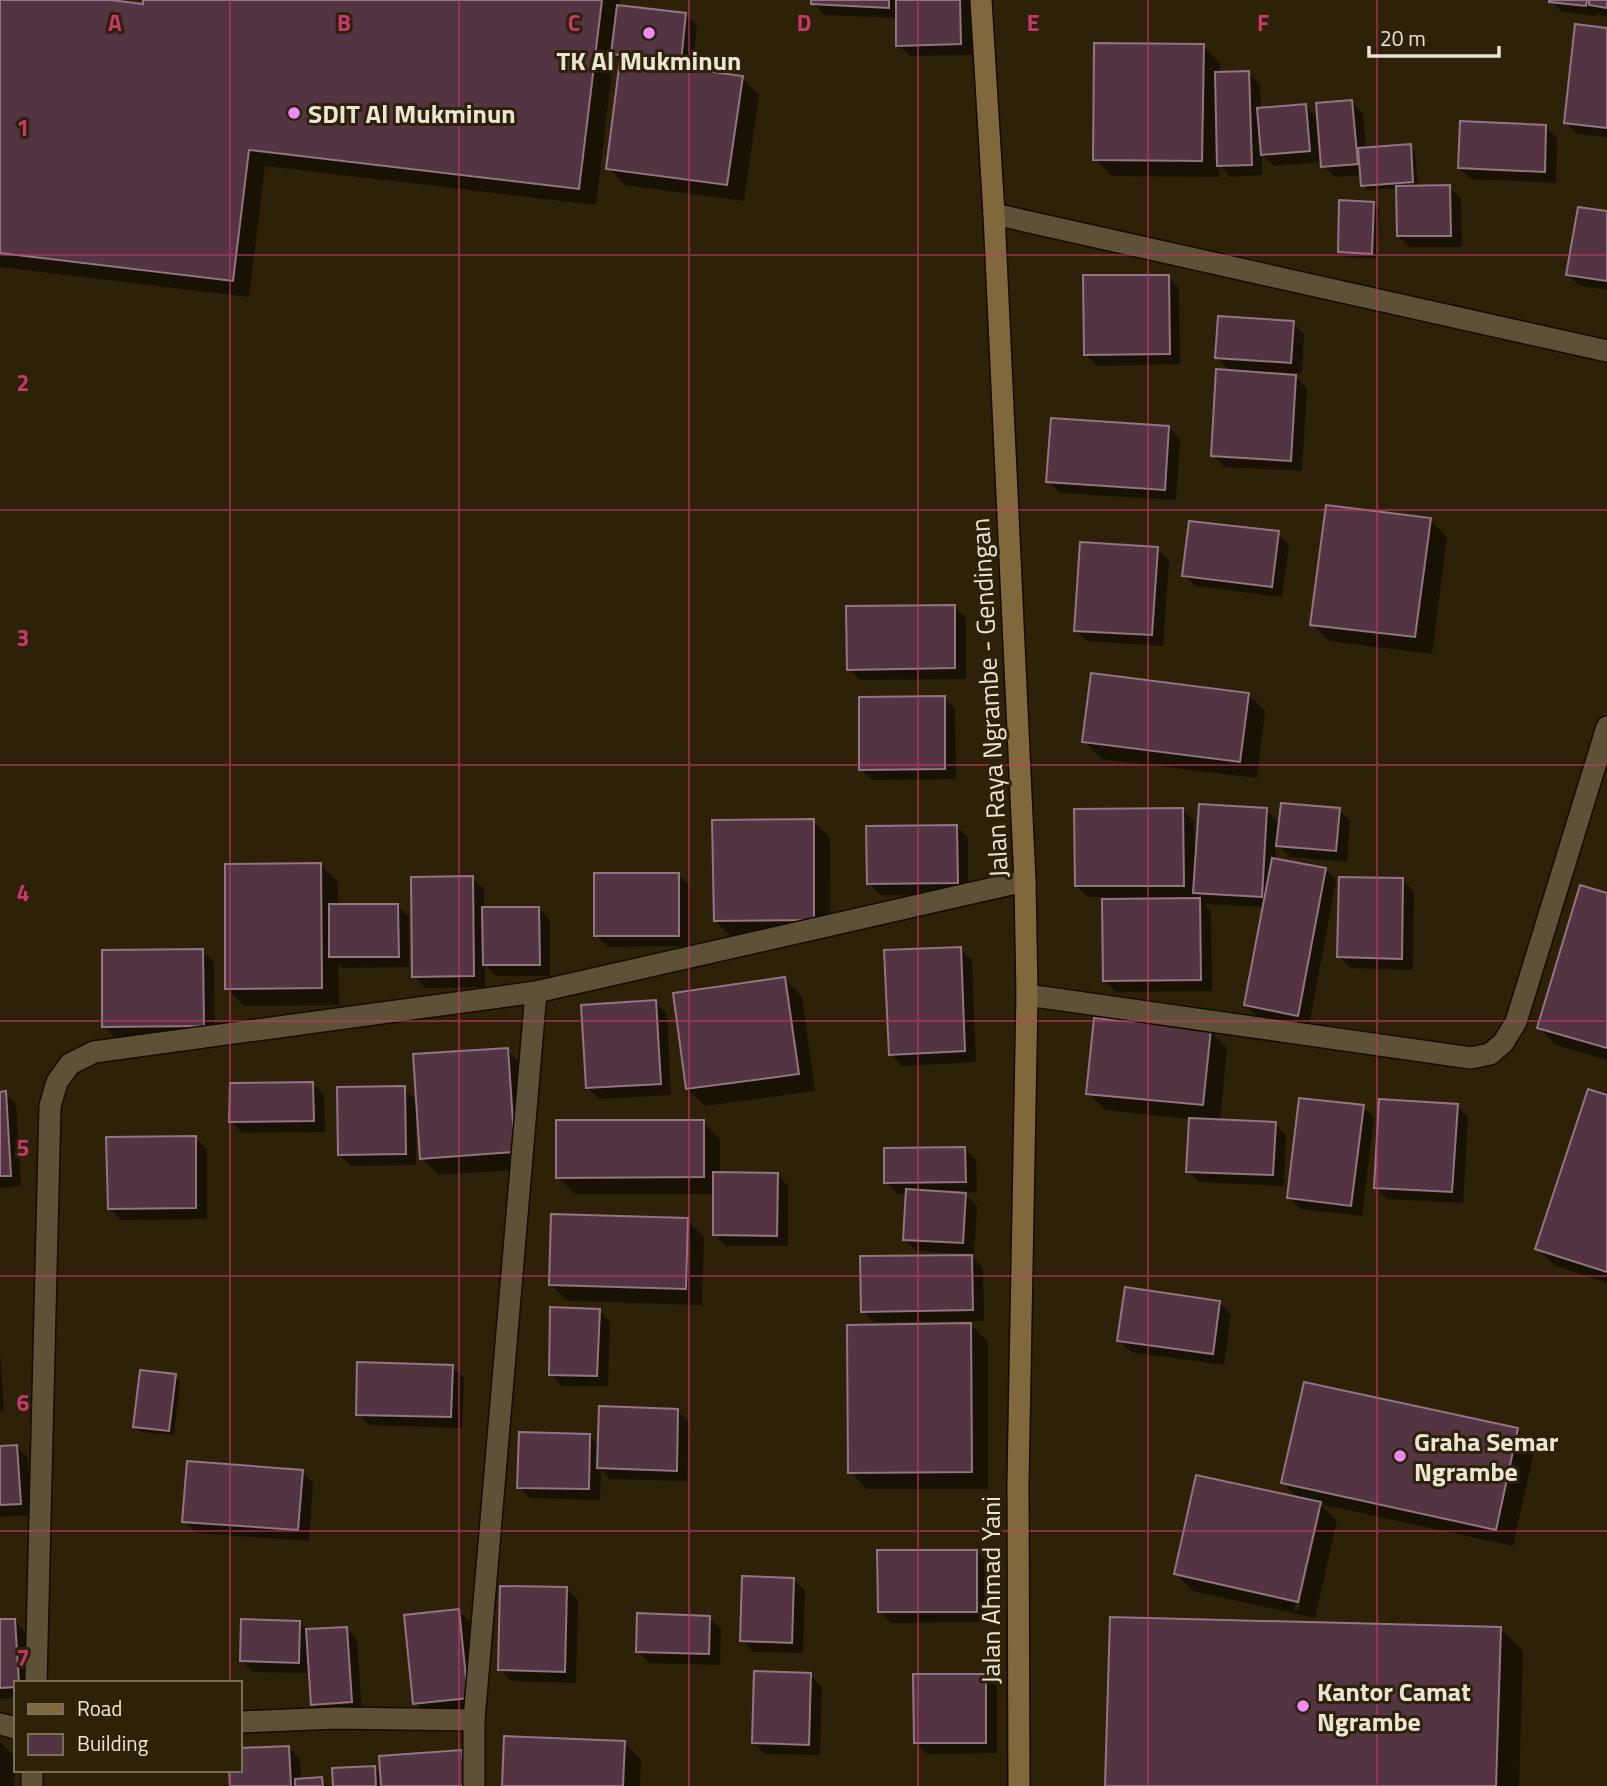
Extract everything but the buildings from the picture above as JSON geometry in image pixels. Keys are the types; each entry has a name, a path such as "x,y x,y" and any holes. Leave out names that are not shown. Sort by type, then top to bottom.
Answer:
{"main road":[{"name":"Jalan Raya Ngrambe - Gendingan","path":"981,0 1026,881 1027,995 1019,1394"},
{"name":"Jalan Ahmad Yani","path":"1019,1394 1019,1786"}],"street":[{"path":"994,214 1607,351"},
{"path":"1027,995 1471,1058 1490,1054 1503,1043 1516,1023 1607,727"},
{"path":"36,1681 50,1105 57,1082 70,1064 94,1052 536,992 1026,881"},
{"path":"474,1786 474,1720 536,992"},
{"path":"242,1722 335,1718 474,1720"}],"place":[{"name":"TK Al Mukminun","path":"649,33"},
{"name":"SDIT Al Mukminun","path":"294,113"},
{"name":"Graha Semar Ngrambe","path":"1400,1456"},
{"name":"Kantor Camat Ngrambe","path":"1303,1706"}]}
